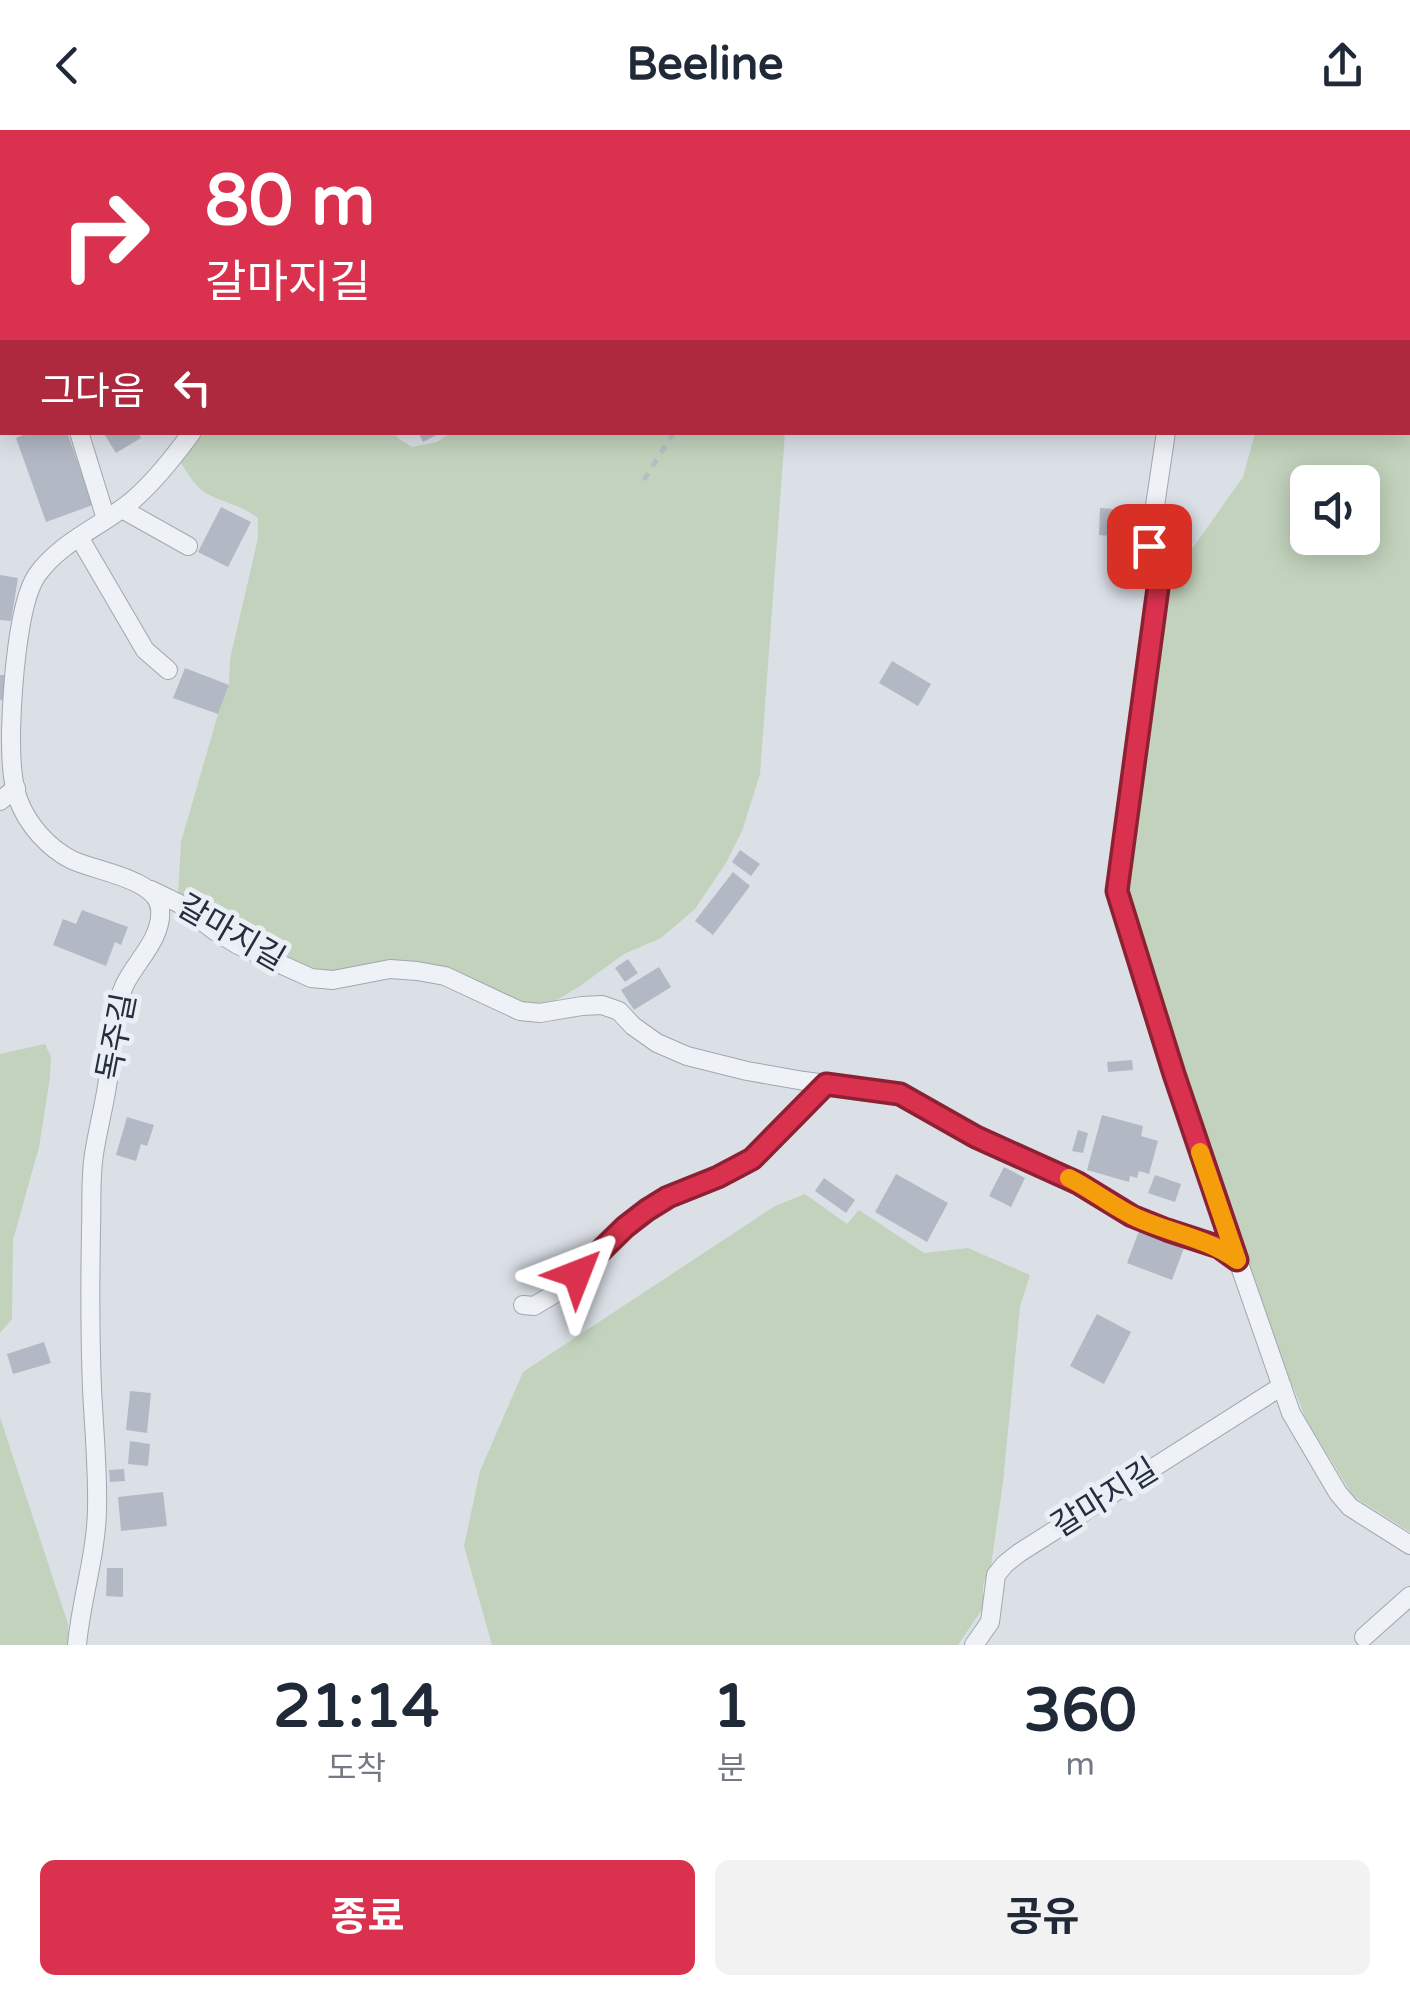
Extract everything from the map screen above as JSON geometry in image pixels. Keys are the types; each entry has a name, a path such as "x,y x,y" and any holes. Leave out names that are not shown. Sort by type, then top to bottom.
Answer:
{"lane":[{"path":"79,435 114,514 188,546"},
{"path":"146,888 73,860 55,848 26,816 16,788 12,706 20,634 36,576 53,558 152,483 190,435"},
{"path":"1166,435 1149,546 1159,570 1158,588 1117,891 1174,1074 1292,1412 1350,1507 1410,1545"},
{"path":"80,538 144,650 168,670"},
{"path":"0,801 16,788"},
{"name":"갈마지길","path":"146,888 167,896 238,944 311,978 334,980 404,970 445,976 520,1012 602,1005 619,1011 657,1043 687,1056 747,1071 900,1094 976,1137 1078,1183 1132,1216 1219,1247 1237,1260"},
{"name":"독주길","path":"77,1645 97,1511 90,1337 94,1155 118,1001 158,929 160,906 146,888"},
{"path":"523,1305 534,1306 561,1290 647,1210 752,1159 826,1084"},
{"name":"갈마지길","path":"974,1645 990,1622 996,1576 1019,1552 1282,1386"},
{"path":"1364,1637 1410,1596"}],"path":[{"path":"644,480 672,435"}],"green space":[{"path":"197,435 396,435 412,447 437,442 448,435 785,435 760,774 742,831 695,909 661,938 624,954 550,1004 515,1005 463,975 311,972 232,936 178,896 181,842 229,685 230,659 258,538 258,518 202,490 180,462"},
{"path":"1254,435 1410,435 1410,1532 1353,1496 1307,1421 1260,1307 1123,891 1167,584 1243,477"},
{"path":"45,1044 51,1057 50,1077 39,1147 13,1240 12,1319 0,1333 0,1054"},
{"path":"805,1194 847,1224 859,1210 924,1253 968,1248 1030,1275 1020,1307 1003,1482 991,1566 983,1585 983,1608 958,1645 492,1645 464,1546 480,1471 523,1372 775,1206"},
{"path":"0,1417 68,1624 69,1645 0,1645"}],"building":[{"path":"68,435 93,505 46,522 16,438"},
{"path":"105,435 140,435 141,438 116,453"},
{"path":"221,507 251,522 228,567 198,552"},
{"path":"1100,508 1127,510 1125,537 1099,535"},
{"path":"0,575 18,578 11,621 0,620"},
{"path":"892,661 931,684 918,706 879,683"},
{"path":"185,668 229,685 218,714 173,698"},
{"path":"0,675 10,675 9,701 0,700"},
{"path":"740,850 760,864 751,876 732,862"},
{"path":"733,872 750,886 713,935 695,921"},
{"path":"82,910 128,927 121,945 115,942 106,966 53,945 63,919 76,924"},
{"path":"628,959 638,973 625,982 615,968"},
{"path":"659,967 671,987 634,1010 621,990"},
{"path":"1132,1060 1133,1070 1108,1072 1107,1062"},
{"path":"1102,1115 1143,1126 1141,1136 1158,1141 1149,1174 1139,1171 1137,1178 1130,1176 1129,1182 1087,1170"},
{"path":"127,1117 154,1125 147,1146 141,1144 136,1161 116,1155"},
{"path":"1078,1130 1088,1133 1083,1153 1072,1151"},
{"path":"1004,1167 1025,1178 1011,1207 989,1196"},
{"path":"896,1174 948,1203 927,1242 875,1212"},
{"path":"1155,1175 1181,1184 1175,1202 1148,1193"},
{"path":"824,1178 855,1200 846,1213 815,1191"},
{"path":"1139,1231 1184,1248 1172,1280 1127,1263"},
{"path":"1097,1314 1131,1332 1104,1384 1070,1366"},
{"path":"44,1342 51,1363 13,1374 7,1354"},
{"path":"130,1391 151,1393 147,1433 126,1430"},
{"path":"130,1441 150,1444 148,1466 128,1464"},
{"path":"124,1469 125,1481 110,1482 109,1470"},
{"path":"163,1492 167,1526 121,1531 118,1497"},
{"path":"107,1568 123,1568 123,1597 106,1596"}],"slow traffic":[{"path":"1069,1178 1132,1216 1219,1247 1237,1260 1200,1152"}],"route":[{"path":"577,1274 647,1210 752,1159 826,1084 900,1094 976,1137 1078,1183 1132,1216 1219,1247 1237,1260 1117,891 1158,588 1159,570 1149,546"}]}
